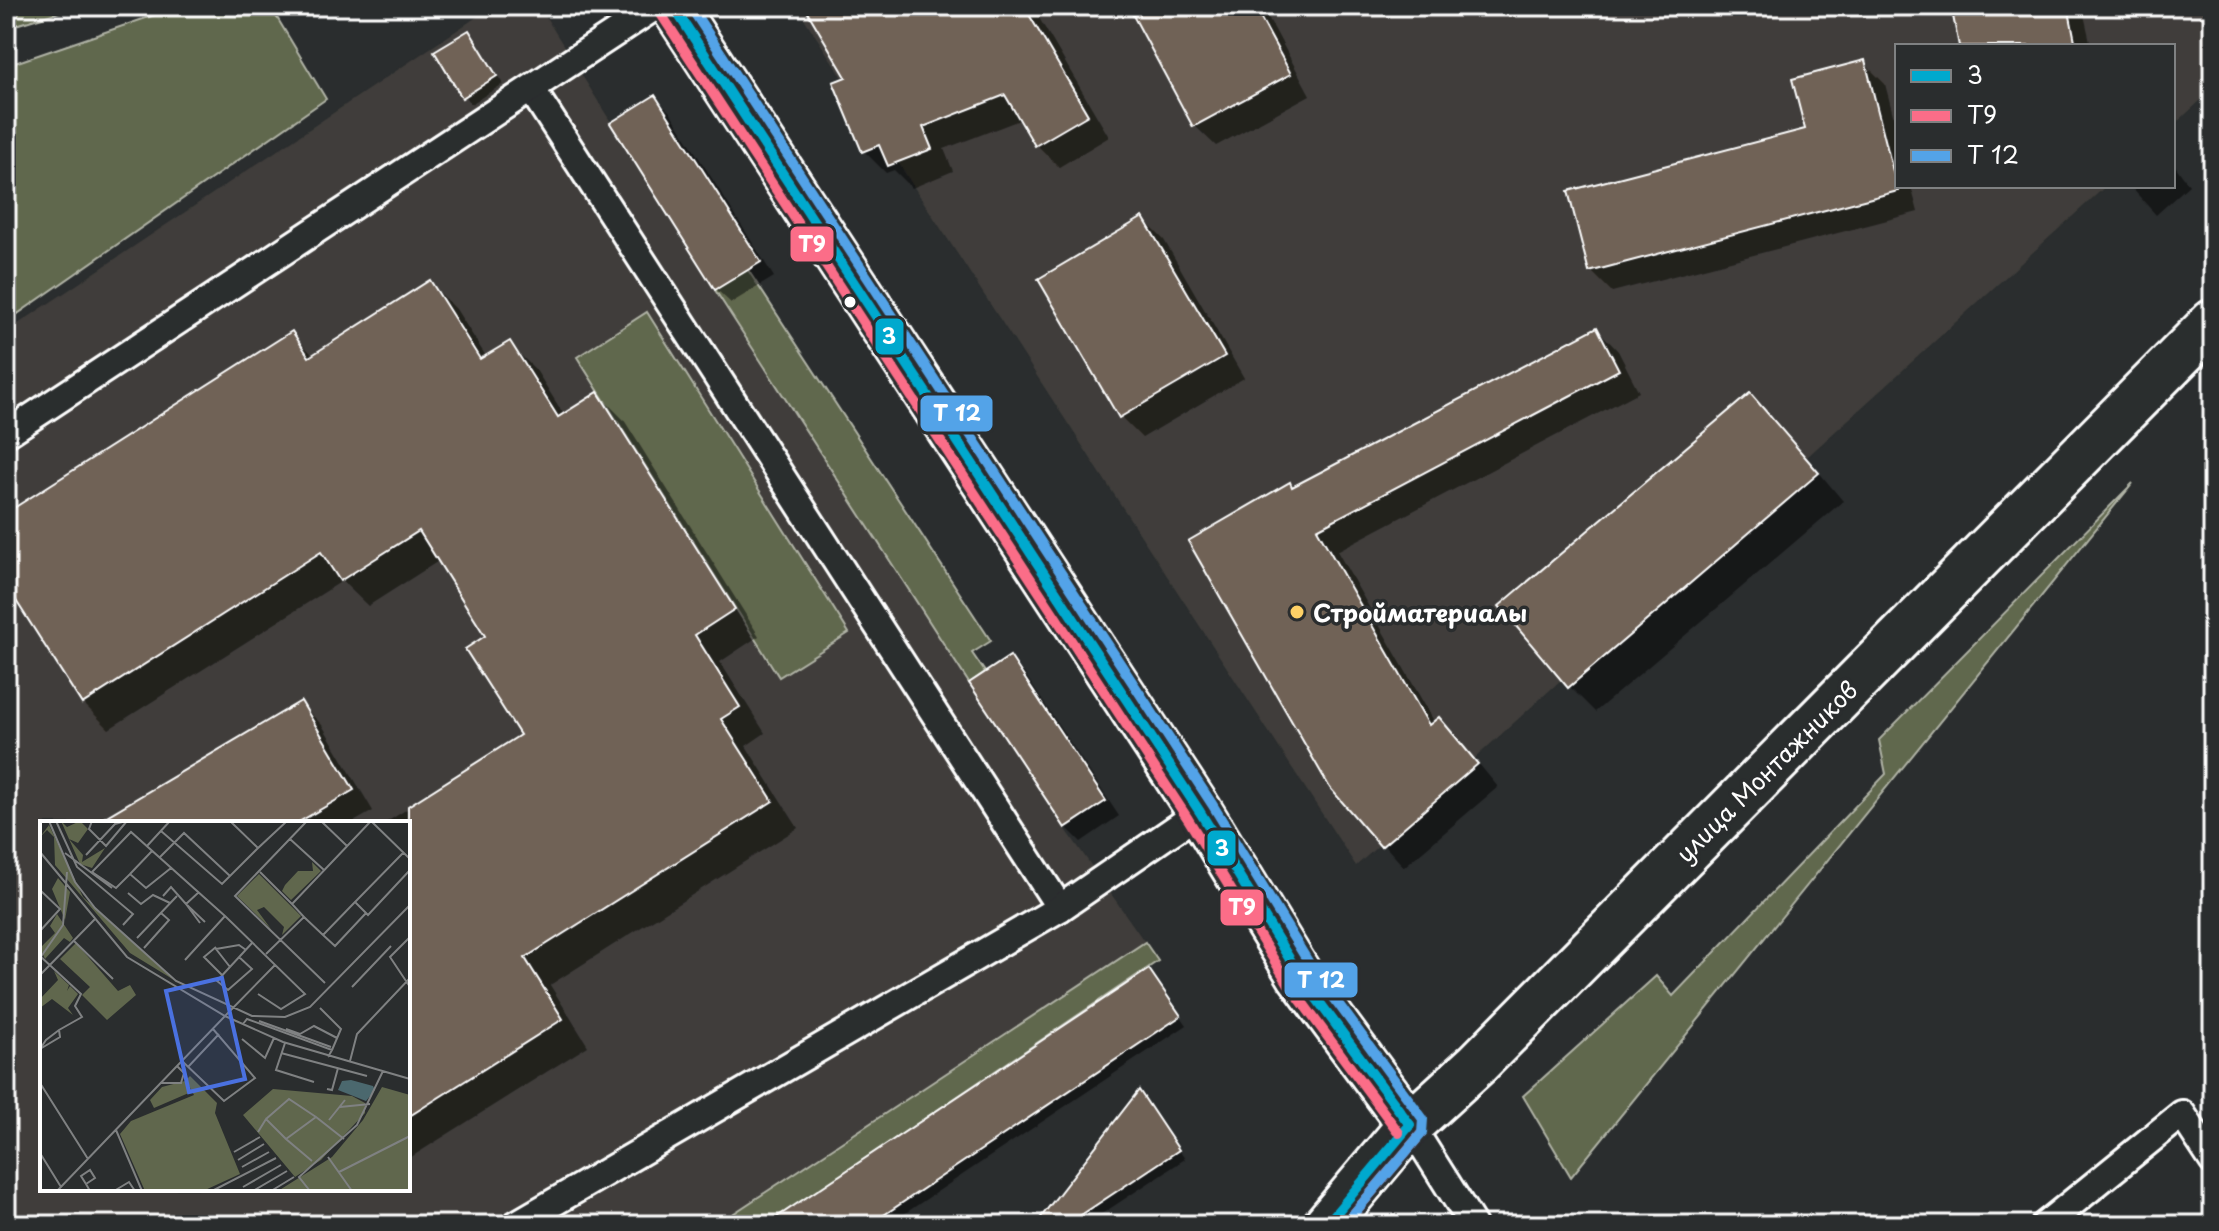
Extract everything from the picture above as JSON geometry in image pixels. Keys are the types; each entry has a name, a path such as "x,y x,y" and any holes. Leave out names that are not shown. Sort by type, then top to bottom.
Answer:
{"main road":[{"path":"673,6 1200,812 1300,976 1410,1125"},
{"name":"улица Монтажников","path":"1326,1225 1410,1125 1477,1064 2213,322"}],"lane":[{"path":"6,434 656,6"},
{"path":"532,90 1060,908"},
{"path":"515,1225 1060,908 1200,812"},
{"path":"2045,1225 2182,1114 2213,1161"},
{"path":"1410,1125 1473,1225"}],"shaded area":[{"path":"493,6 539,6 715,290 991,641 972,653 985,672 970,683 1065,828 1158,961 840,1176 819,1225 6,1225 6,332"},
{"path":"796,6 2213,6 2213,89 2175,124 2175,44 1895,44 1895,188 2104,188 1356,866"}],"green space":[{"path":"6,6 79,6 6,28"},
{"path":"181,6 270,6 326,99 6,322 6,66"},
{"path":"748,270 991,641 972,653 985,672 969,683 715,290"},
{"path":"647,312 849,633 779,677 577,357"},
{"path":"2133,483 1571,1177 1523,1096 1656,976 1673,996 1886,774 1879,740"},
{"path":"1145,942 1158,961 840,1176 819,1225 716,1225"}],"building":[{"path":"804,6 1024,6 1088,115 1035,146 1005,95 923,127 932,149 888,166 879,145 862,152 833,82 846,77"},
{"path":"1128,6 1254,6 1291,74 1193,127"},
{"path":"1951,6 2068,6 2076,44 1959,44"},
{"path":"469,30 497,76 462,98 434,51"},
{"path":"1865,60 1898,191 1589,272 1568,191 1805,129 1792,79"},
{"path":"655,95 761,262 715,290 610,123"},
{"path":"1143,217 1225,356 1119,418 1038,279"},
{"path":"430,280 480,359 510,341 558,417 598,392 735,609 695,635 740,707 721,719 773,801 525,958 563,1019 410,1116 408,806 520,735 465,649 485,636 419,531 340,581 321,552 82,704 6,585 6,513 292,331 309,357"},
{"path":"1597,327 1619,370 1317,529 1429,725 1439,717 1478,764 1381,847 1330,788 1188,541 1290,482 1292,487"},
{"path":"1750,393 1819,473 1568,688 1499,606"},
{"path":"1010,656 1106,801 1065,828 969,683"},
{"path":"301,701 354,790 300,821 98,821"},
{"path":"1149,969 1181,1016 869,1225 765,1225"},
{"path":"1139,1090 1179,1150 1066,1225 1035,1225"}],"transit line":[{"name":"3","path":"673,6 1200,812 1300,976 1410,1125"},
{"path":"690,6 1212,804 1312,968 1423,1119 1422,1133 1344,1225"},
{"name":"Т9","path":"661,14 1188,819 1288,983 1399,1133"},
{"name":"3","path":"1326,1225 1410,1125"},
{"name":"Т9","path":"1344,1225 1421,1134"}],"place":[{"name":"Стройматериалы","path":"1297,612"}]}
